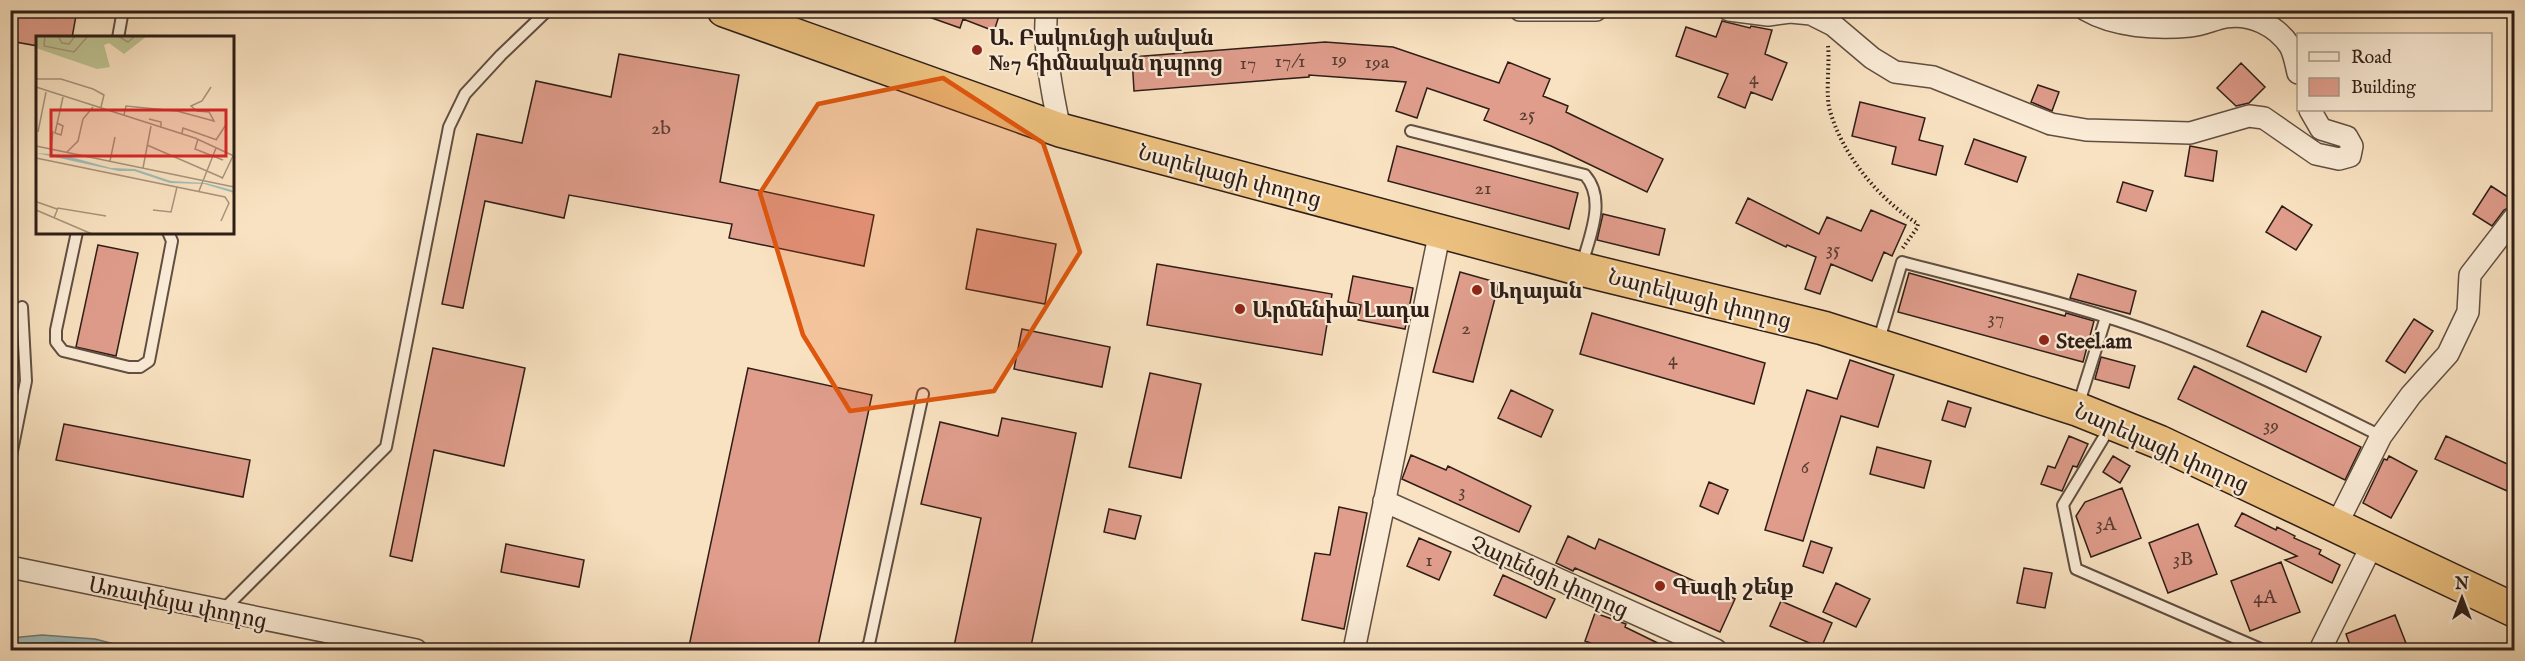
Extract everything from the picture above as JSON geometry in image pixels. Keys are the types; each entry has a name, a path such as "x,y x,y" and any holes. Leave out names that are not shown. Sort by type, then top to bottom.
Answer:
{"highway":[{"name":"Նարեկացի փողոց","path":"724,10 1060,130 1581,268 1823,328 2077,409 2170,447 2514,610"}],"street":[{"path":"1047,10 1044,24 1052,93 1060,130"},
{"path":"1520,10 1596,10"},
{"path":"1729,10 1768,15 1790,12 1811,14 1833,25 1872,58 1895,72 1933,77 2051,124 2086,130 2190,134 2249,116 2264,118 2316,154 2339,159 2350,156 2352,146 2347,137 2321,129 2311,111"},
{"path":"2086,10 2100,19 2128,24 2190,26 2237,15 2254,18 2268,26 2291,47 2297,69"},
{"path":"2336,526 2381,436 2411,395 2448,354 2468,312 2470,274 2514,218"},
{"path":"1354,651 1440,231"},
{"name":"Չարենցի փողոց","path":"1384,501 1716,651"},
{"path":"2320,651 2373,543"},
{"name":"Առափնյա փողոց","path":"10,567 416,651"}],"lane":[{"path":"118,36 123,10"},
{"path":"222,611 386,447 449,127 465,94 501,55 548,10"},
{"path":"1411,131 1585,175 1592,183 1596,193 1596,206 1581,268"},
{"path":"77,234 56,330 56,342 63,351 129,367 140,367 149,361 172,241 169,234"},
{"path":"1877,346 1902,262 2106,317 2164,336 2235,365 2381,436"},
{"path":"10,461 26,381 22,307"},
{"path":"2077,409 2106,317"},
{"path":"864,651 869,644 924,394"},
{"path":"2113,423 2063,505 2076,569 2263,651"}],"path":[{"path":"1830,57 1829,110 1855,164 1898,210 1918,224 1903,247"}],"highlighted area":[{"path":"943,78 1043,143 1080,252 994,391 850,411 803,335 760,193 818,104"}],"water":[{"path":"42,635 95,639 122,646 156,650 11,650 11,638"}],"building":[{"path":"10,10 77,10 72,36 36,36 36,46 10,41"},
{"path":"916,10 1001,10 994,31 963,19 960,28 915,12"},
{"path":"1722,21 1750,28 1751,26 1772,30 1765,54 1787,63 1772,100 1751,92 1745,108 1718,97 1728,74 1676,56 1686,27 1716,37"},
{"path":"1325,42 1393,47 1499,83 1508,62 1550,79 1543,96 1568,106 1566,112 1663,159 1647,192 1551,146 1484,120 1489,109 1427,88 1417,118 1396,111 1406,82 1309,75 1309,77 1134,91 1132,57"},
{"path":"619,54 739,75 720,182 874,215 864,266 729,238 732,224 569,195 564,218 485,201 463,308 442,304 477,134 522,143 536,81 611,97"},
{"path":"2241,63 2265,87 2249,103 2236,106 2217,88"},
{"path":"2038,85 2059,92 2052,111 2031,102"},
{"path":"1860,102 1925,118 1919,140 1943,146 1936,175 1892,164 1896,147 1852,136"},
{"path":"1974,139 2026,157 2017,182 1965,164"},
{"path":"1397,146 1578,193 1569,229 1388,181"},
{"path":"2190,146 2217,151 2213,181 2185,176"},
{"path":"2123,182 2153,191 2146,211 2117,202"},
{"path":"2491,186 2514,201 2514,205 2504,210 2492,226 2473,214"},
{"path":"1748,198 1819,234 1827,217 1861,231 1871,210 1906,225 1892,256 1884,252 1872,281 1831,264 1820,294 1805,289 1816,257 1787,245 1786,247 1736,223"},
{"path":"2282,206 2312,225 2296,250 2266,232"},
{"path":"1603,214 1665,229 1659,255 1597,240"},
{"path":"977,229 1056,244 1045,304 966,289"},
{"path":"98,245 138,253 116,356 76,347"},
{"name":"Արմենիա Լադա","path":"1157,264 1332,294 1322,355 1147,325"},
{"path":"1460,272 1499,283 1473,382 1433,372"},
{"path":"1909,273 2065,316 2066,313 2094,321 2083,362 1898,312"},
{"path":"2078,274 2136,291 2130,314 2070,298"},
{"path":"1353,276 1413,288 1405,329 1358,320 1361,305 1348,302"},
{"path":"2262,311 2321,337 2306,372 2247,346"},
{"path":"1592,313 1765,363 1754,404 1580,354"},
{"path":"2414,319 2433,331 2405,373 2386,361"},
{"path":"1022,329 1110,347 1102,387 1014,369"},
{"path":"433,348 525,368 504,466 434,450 412,561 390,556"},
{"path":"2101,357 2135,366 2129,388 2095,379"},
{"path":"1850,360 1894,375 1878,427 1841,416 1803,541 1765,530 1807,390 1837,399"},
{"path":"2194,366 2361,447 2345,480 2178,399"},
{"path":"748,368 872,395 817,651 688,651"},
{"path":"1150,373 1201,384 1181,478 1129,467"},
{"path":"1511,390 1553,410 1541,437 1498,418"},
{"path":"1948,401 1971,408 1965,427 1942,420"},
{"path":"1002,418 1076,433 1030,651 953,651 981,518 921,504 940,422 998,436"},
{"path":"64,424 250,460 243,497 56,460"},
{"path":"2069,436 2088,444 2077,467 2073,466 2062,491 2041,484 2048,466 2055,468"},
{"path":"2446,436 2514,467 2514,494 2435,459"},
{"path":"1877,447 1931,461 1924,488 1870,474"},
{"path":"1411,455 1446,470 1448,466 1531,506 1519,532 1402,479"},
{"path":"2113,456 2130,466 2120,483 2103,472"},
{"path":"2389,456 2417,471 2391,518 2363,503 2384,459 2387,460"},
{"path":"1709,482 1728,490 1718,514 1700,506"},
{"path":"2122,488 2141,538 2091,557 2076,516 2085,502"},
{"path":"1339,507 1367,513 1344,629 1302,620 1315,553 1330,555"},
{"path":"1109,509 1141,516 1135,539 1104,532"},
{"path":"2242,513 2276,530 2277,527 2295,536 2294,538 2321,550 2319,554 2340,565 2332,583 2285,560 2297,556 2235,526"},
{"path":"2198,524 2217,574 2168,593 2149,543"},
{"name":"Գազի շենք","path":"1568,536 1595,549 1599,539 1735,599 1720,632 1575,568 1573,571 1556,563"},
{"path":"1419,538 1451,552 1439,580 1407,566"},
{"path":"1811,541 1832,548 1823,573 1803,566"},
{"path":"506,544 584,560 579,587 501,572"},
{"path":"2281,562 2300,612 2250,631 2231,581"},
{"path":"2024,568 2052,573 2045,608 2017,603"},
{"path":"1503,575 1555,599 1546,618 1494,595"},
{"path":"1836,583 1870,599 1856,627 1823,612"},
{"path":"1781,601 1832,623 1821,648 1770,626"},
{"path":"1595,613 1626,624 1625,627 1674,651 1612,651 1585,641"},
{"path":"2395,615 2409,651 2352,651 2346,634"}],"place":[{"name":"Ա. Բակունցի անվան №7 հիմնական դպրոց","path":"977,50"},
{"name":"Աղայան","path":"1477,290"},
{"name":"Արմենիա Լադա","path":"1240,309"},
{"name":"Steel.am","path":"2044,340"},
{"name":"Գազի շենք","path":"1660,586"}]}
